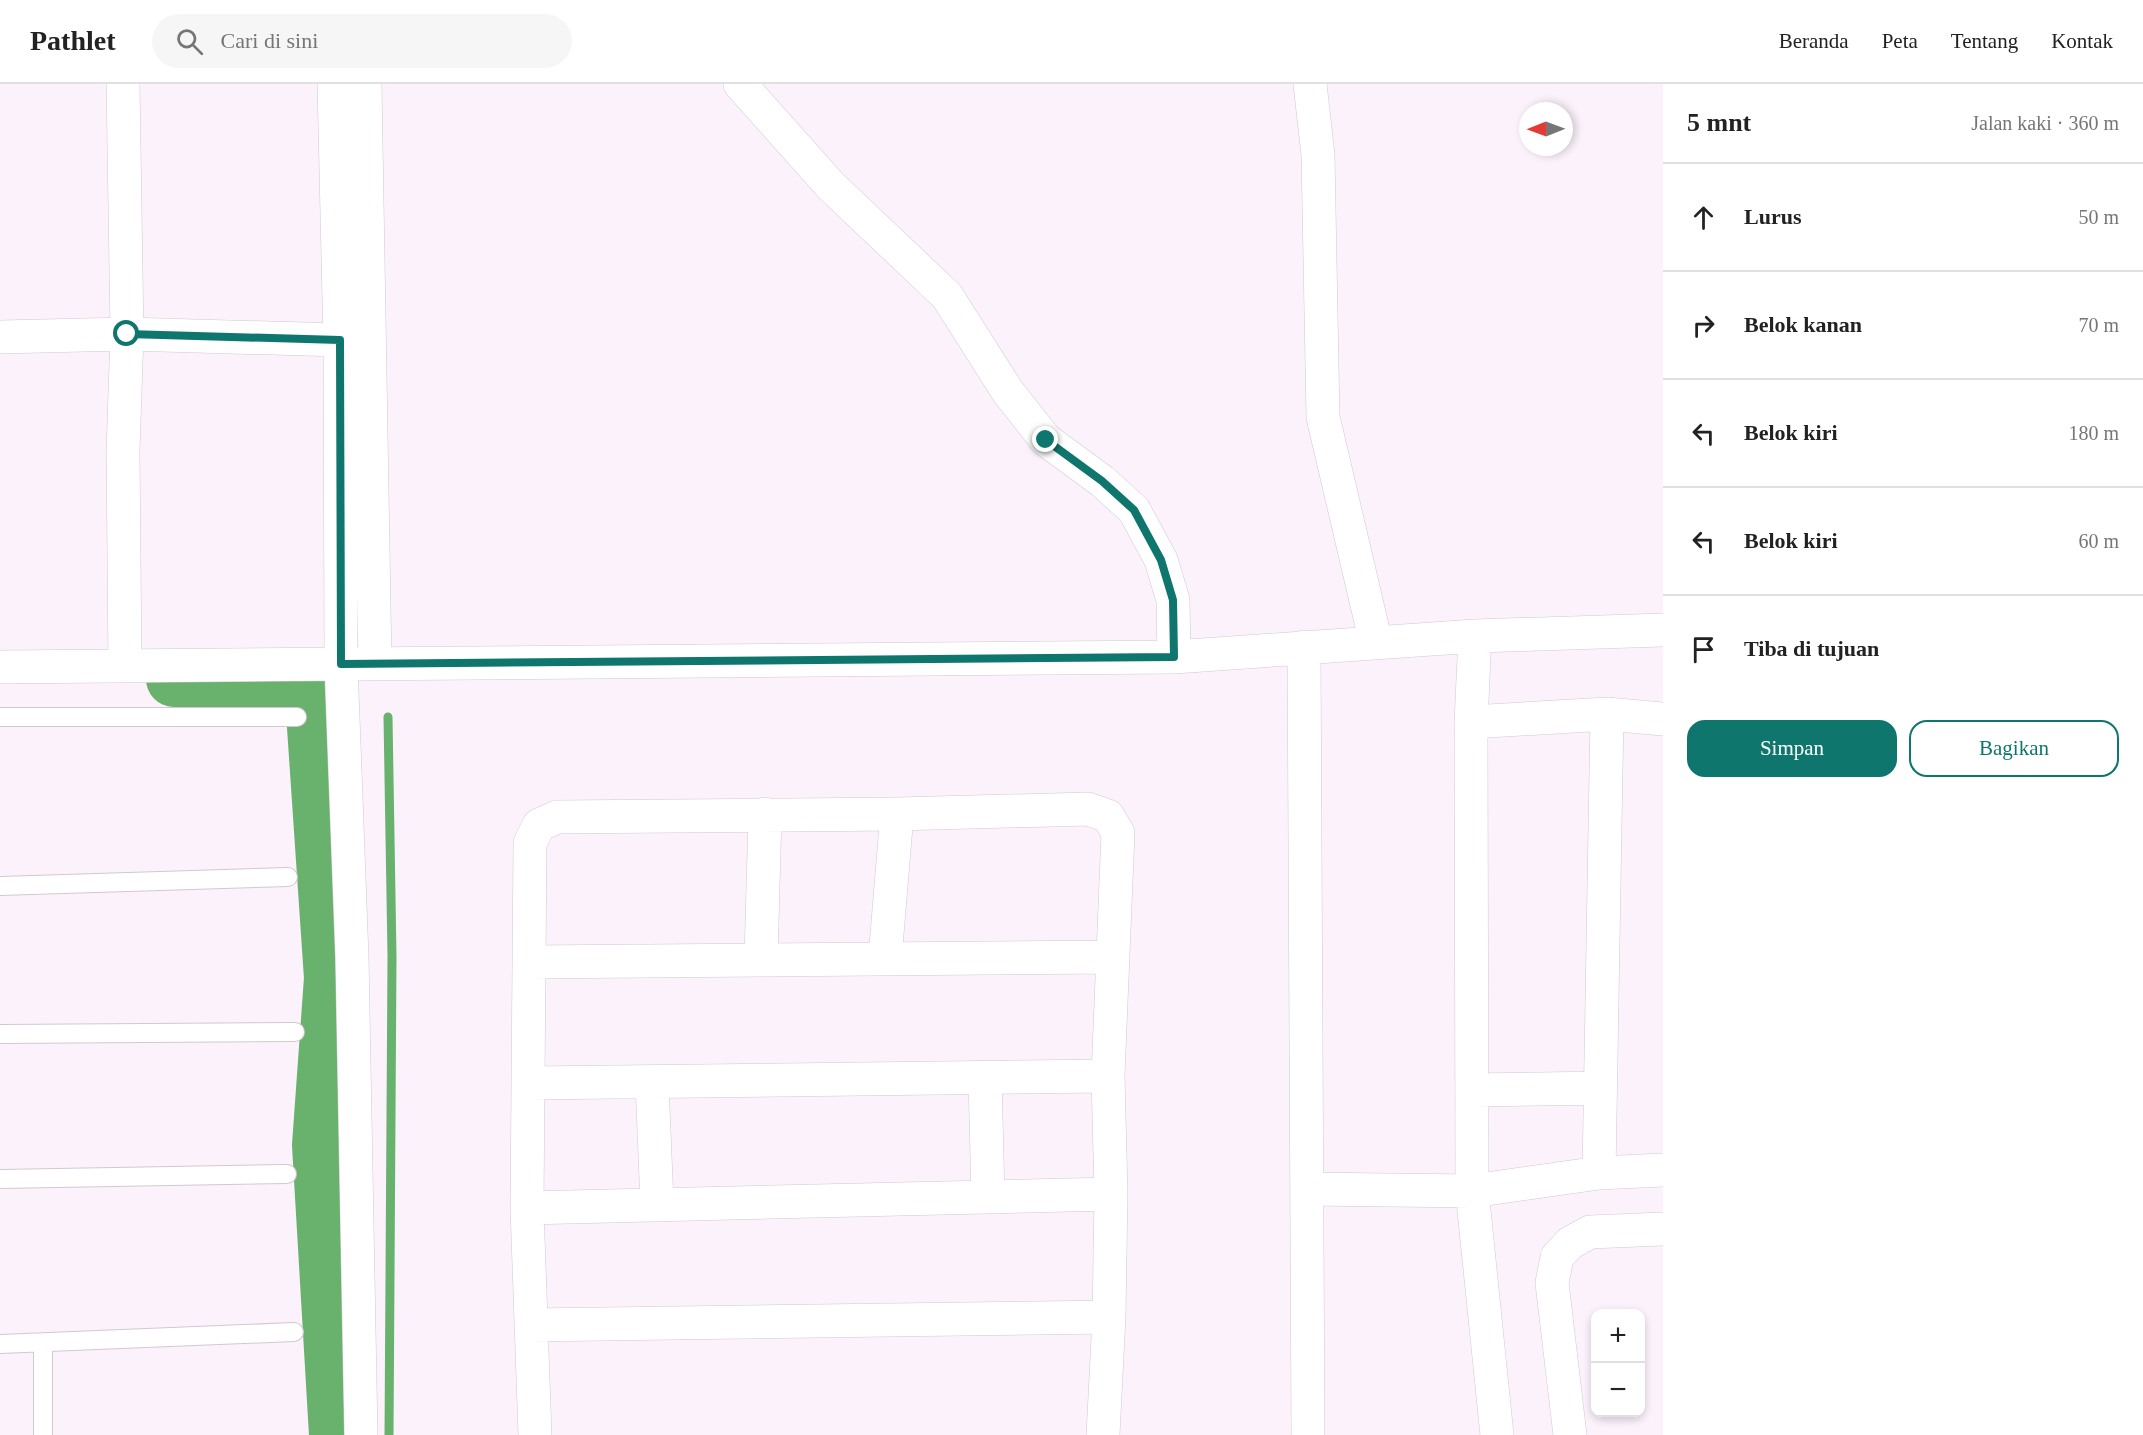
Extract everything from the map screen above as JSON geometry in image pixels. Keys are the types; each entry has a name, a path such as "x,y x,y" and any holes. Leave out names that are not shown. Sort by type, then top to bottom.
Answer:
{"street":[{"path":"123,84 127,334 123,451 125,666"},
{"path":"334,84 340,340 341,664 352,957 361,1435"},
{"path":"365,84 375,664"},
{"path":"740,84 831,186 947,296 1008,392 1046,440 1102,481 1134,510 1161,560 1173,600 1174,657"},
{"path":"1310,84 1318,155 1323,417 1376,643"},
{"path":"0,337 127,334 340,340"},
{"path":"0,667 1174,657 1475,636 1663,630"},
{"path":"1475,636 1471,722 1472,1191 1497,1435"},
{"path":"1304,647 1308,1435"},
{"path":"1471,722 1607,714 1663,719"},
{"path":"1599,1173 1607,714"},
{"path":"535,1435 527,1208 531,962 530,843 539,825 557,817 897,814 1088,809 1108,816 1118,833 1108,1076 1111,1194 1109,1317 1103,1435"},
{"path":"761,960 765,814"},
{"path":"885,958 897,814"},
{"path":"531,962 1112,957"},
{"path":"530,1083 1108,1076"},
{"path":"985,1078 988,1197"},
{"path":"652,1082 657,1204"},
{"path":"1472,1090 1601,1088"},
{"path":"1307,1189 1472,1191 1599,1173 1663,1170"},
{"path":"527,1208 1111,1194"},
{"path":"1570,1435 1552,1283 1557,1257 1570,1243 1590,1232 1663,1229"},
{"path":"531,1324 1109,1317"}],"lane":[{"path":"0,717 297,717"},
{"path":"0,886 288,877"},
{"path":"0,1034 295,1032"},
{"path":"0,1179 287,1174"},
{"path":"0,1344 294,1332"},
{"path":"43,1342 43,1435"}],"waterway":[{"path":"174,679 312,683 332,978 320,1145 337,1435"},
{"path":"388,717 392,956 389,1435"}],"route":[{"path":"127,334 340,340 341,664 1174,657 1173,600 1161,560 1134,510 1102,481 1046,440"}]}
